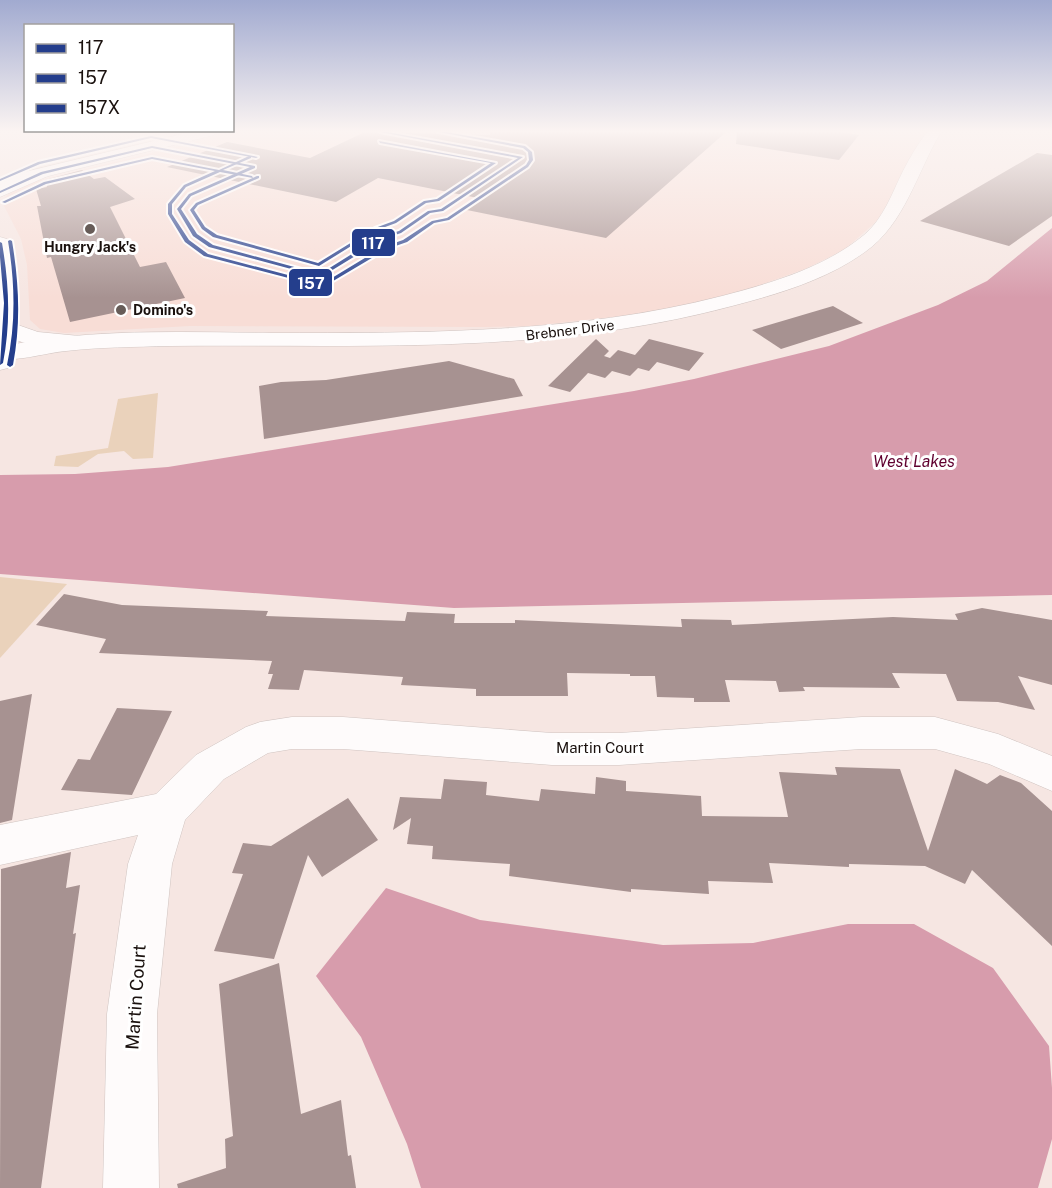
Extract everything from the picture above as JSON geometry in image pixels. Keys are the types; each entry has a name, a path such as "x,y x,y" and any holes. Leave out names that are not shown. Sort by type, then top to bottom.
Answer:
{"street":[{"name":"Brebner Drive","path":"1,361 82,342 238,338 507,337 602,327 692,311 773,288 830,266 854,252 875,235 892,213 903,187"},
{"path":"0,243 8,287 6,328 1,361"},
{"path":"6,328 35,339 82,342"},
{"name":"Brebner Drive","path":"1,361 128,342"},
{"name":"Martin Court","path":"131,1188 132,1014 150,864 167,810 210,767 260,738 292,733 410,737 552,749 608,749 862,733 935,734 998,750 1052,774"},
{"path":"0,845 167,810"}],"shaded area":[{"path":"21,187 897,187 878,220 844,250 805,269 706,302 630,315 531,326 190,326 64,333 40,329 30,320 27,265 21,239 2,202 9,193"},
{"path":"158,393 153,458 133,459 124,451 98,454 78,467 54,466 56,456 108,448 118,399"},
{"path":"0,577 67,584 0,658"}],"water":[{"name":"West Lakes","path":"1052,228 1052,595 454,608 0,574 0,475 75,474 168,467 634,391 694,379 829,346 938,305 987,281"},
{"path":"386,888 480,920 663,945 753,943 848,924 914,924 993,968 1049,1046 1052,1139 1038,1188 421,1188 407,1144 361,1037 316,976"}],"building":[{"path":"119,187 135,199 110,207 140,267 166,262 185,298 70,322 51,257 47,258 37,206 41,206 36,189"},
{"path":"266,187 361,187 336,202"},
{"path":"425,187 663,187 606,238 462,209 478,198"},
{"path":"978,187 1052,187 1052,216 1009,246 920,221"},
{"path":"833,306 863,323 781,349 752,330"},
{"path":"596,339 609,351 604,356 610,358 618,350 635,355 649,339 704,353 689,371 657,362 649,371 638,368 630,376 612,371 605,378 588,373 570,392 548,386"},
{"path":"449,361 514,379 523,396 264,439 259,386 281,382 326,380"},
{"path":"64,594 122,605 268,611 266,616 405,621 407,612 455,614 454,623 515,623 515,620 682,627 681,619 731,620 732,625 893,617 958,620 955,614 982,608 1052,620 1052,685 1018,676 1035,710 998,702 957,701 946,674 892,673 900,688 803,687 805,691 779,692 776,681 725,680 730,702 694,702 694,698 657,697 655,676 630,676 630,674 567,673 568,696 476,696 476,689 401,685 403,677 304,670 299,690 268,689 273,674 268,674 272,661 99,653 106,639 36,625"},
{"path":"32,694 12,820 0,823 0,701"},
{"path":"117,708 172,711 132,795 61,790 78,759 90,760"},
{"path":"835,767 900,769 928,851 955,769 987,784 1000,775 1021,783 1052,811 1052,946 972,870 965,884 925,866 849,864 849,867 769,863 773,883 708,881 709,894 631,889 631,892 509,876 510,864 432,859 433,846 407,844 411,818 393,830 400,797 441,799 444,779 487,782 486,795 539,801 541,789 595,794 596,777 626,781 626,791 701,796 702,816 788,817 779,772 837,775"},
{"path":"348,798 378,840 322,877 308,855 274,959 214,951 243,874 232,873 243,843 271,846"},
{"path":"71,852 66,888 80,885 73,934 76,933 41,1188 0,1188 1,869"},
{"path":"279,963 301,1114 341,1100 348,1156 351,1155 356,1188 178,1188 177,1184 226,1168 225,1139 233,1136 219,984"}],"transit line":[{"name":"117","path":"0,192 10,187"},
{"name":"157","path":"4,202 35,187"},
{"name":"157","path":"184,187 170,204 170,214 187,241 206,255 323,286 385,248 405,241 433,222 448,219 495,187"},
{"name":"117","path":"207,187 190,195 179,209 195,235 211,246 321,276 381,238 400,232 429,212 442,210 476,187"},
{"name":"157X","path":"234,187 197,204 192,210 203,228 215,236 319,265 376,229 395,222 425,202 438,200 457,187"},
{"name":"157X","path":"10,241 15,273 17,319 10,365"},
{"name":"117","path":"0,243 6,303 5,333 0,363"}],"place":[{"name":"Hungry Jack's","path":"90,229"},
{"name":"Domino's","path":"121,310"}]}
